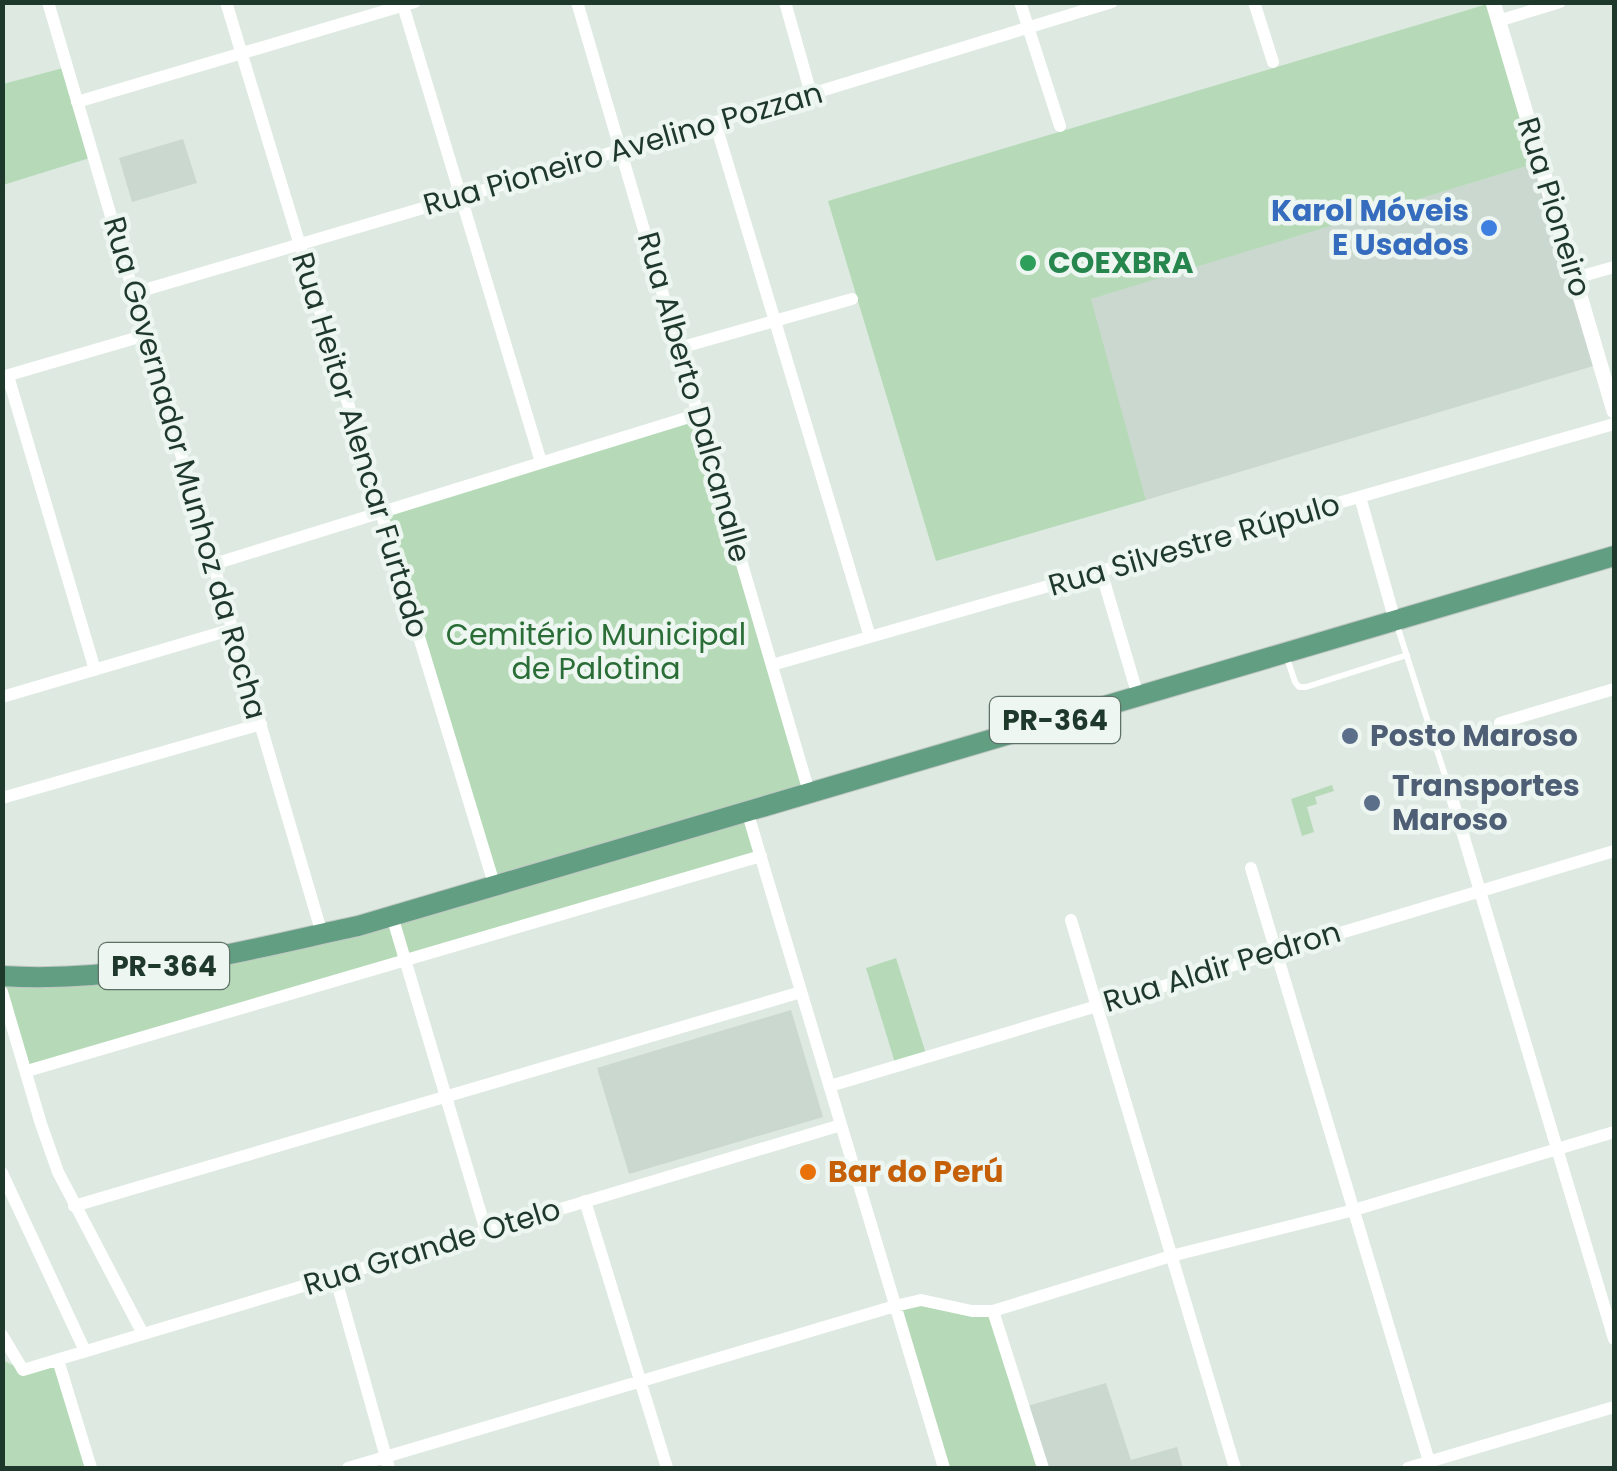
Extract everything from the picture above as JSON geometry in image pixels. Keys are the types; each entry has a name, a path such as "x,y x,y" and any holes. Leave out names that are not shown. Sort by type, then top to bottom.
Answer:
{"main road":[{"name":"PR-364","path":"2,976 100,974 180,964 392,916 1614,556"}],"street":[{"name":"Rua Governador Munhoz da Rocha","path":"48,2 322,934"},
{"name":"Rua Heitor Alencar Furtado","path":"226,2 495,886"},
{"name":"Rua Alberto Dalcanalle","path":"577,2 809,792"},
{"path":"785,2 811,94"},
{"path":"1020,2 1060,126"},
{"name":"Rua Pioneiro Avelino Pozzan","path":"134,293 1112,2"},
{"path":"1254,2 1273,62"},
{"name":"Rua Pioneiro","path":"1493,2 1614,411"},
{"path":"1498,21 1560,2"},
{"path":"77,102 406,4 541,462"},
{"path":"716,122 870,637"},
{"path":"1575,278 1614,267"},
{"path":"679,348 852,299"},
{"path":"95,670 5,377 146,334"},
{"path":"214,564 699,414"},
{"name":"Rua Silvestre Rúpulo","path":"772,665 1614,424"},
{"path":"1360,498 1396,621"},
{"path":"1101,571 1138,696"},
{"path":"2,697 233,630"},
{"path":"1500,723 1614,689"},
{"path":"2,798 261,724"},
{"path":"1450,791 1614,1339"},
{"path":"747,811 944,1468"},
{"name":"Rua Aldir Pedron","path":"830,1086 1614,851"},
{"path":"27,1071 760,856"},
{"path":"1251,868 1430,1465"},
{"path":"392,916 486,1231"},
{"path":"1072,920 1235,1468"},
{"path":"2,992 58,1172 143,1334"},
{"path":"74,1206 801,992"},
{"name":"Rua Grande Otelo","path":"2,1335 23,1370 841,1125"},
{"path":"348,1468 387,1463 895,1306 921,1300 993,1312 1171,1256 1354,1210 1614,1132"},
{"path":"2,1173 85,1352"},
{"path":"585,1201 667,1468"},
{"path":"335,1276 387,1463"},
{"path":"993,1312 1042,1468"},
{"path":"58,1360 91,1468"},
{"path":"1408,1468 1430,1465 1614,1407"}],"lane":[{"path":"1396,621 1450,791"},
{"path":"1285,654 1295,682 1306,687 1407,656"}],"shaded area":[{"path":"183,139 197,183 132,202 119,158"},
{"name":"COEXBRA","path":"1540,162 1600,364 1146,500 1090,299"},
{"path":"791,1010 823,1117 629,1174 597,1068"},
{"path":"1106,1383 1131,1460 1177,1447 1183,1468 1043,1468 1024,1407"}],"green space":[{"name":"COEXBRA","path":"1491,3 1540,162 1091,299 1146,500 936,561 828,201"},
{"path":"67,67 93,157 3,185 3,84"},
{"name":"Cemitério Municipal de Palotina","path":"699,414 809,792 747,811 761,856 27,1071 3,992 2,976 99,974 495,887 379,511"},
{"path":"1332,785 1334,791 1315,797 1317,804 1307,807 1314,832 1302,836 1291,799"},
{"path":"896,958 927,1057 896,1066 866,968"},
{"path":"921,1300 993,1311 1043,1468 944,1468 895,1306"},
{"path":"2,1360 23,1370 58,1360 91,1468 3,1468"}],"place":[{"name":"Karol Móveis E Usados","path":"1489,228"},
{"name":"COEXBRA","path":"1028,263"},
{"name":"Posto Maroso","path":"1350,736"},
{"name":"Transportes Maroso","path":"1372,803"},
{"name":"Bar do Perú","path":"808,1172"}]}
